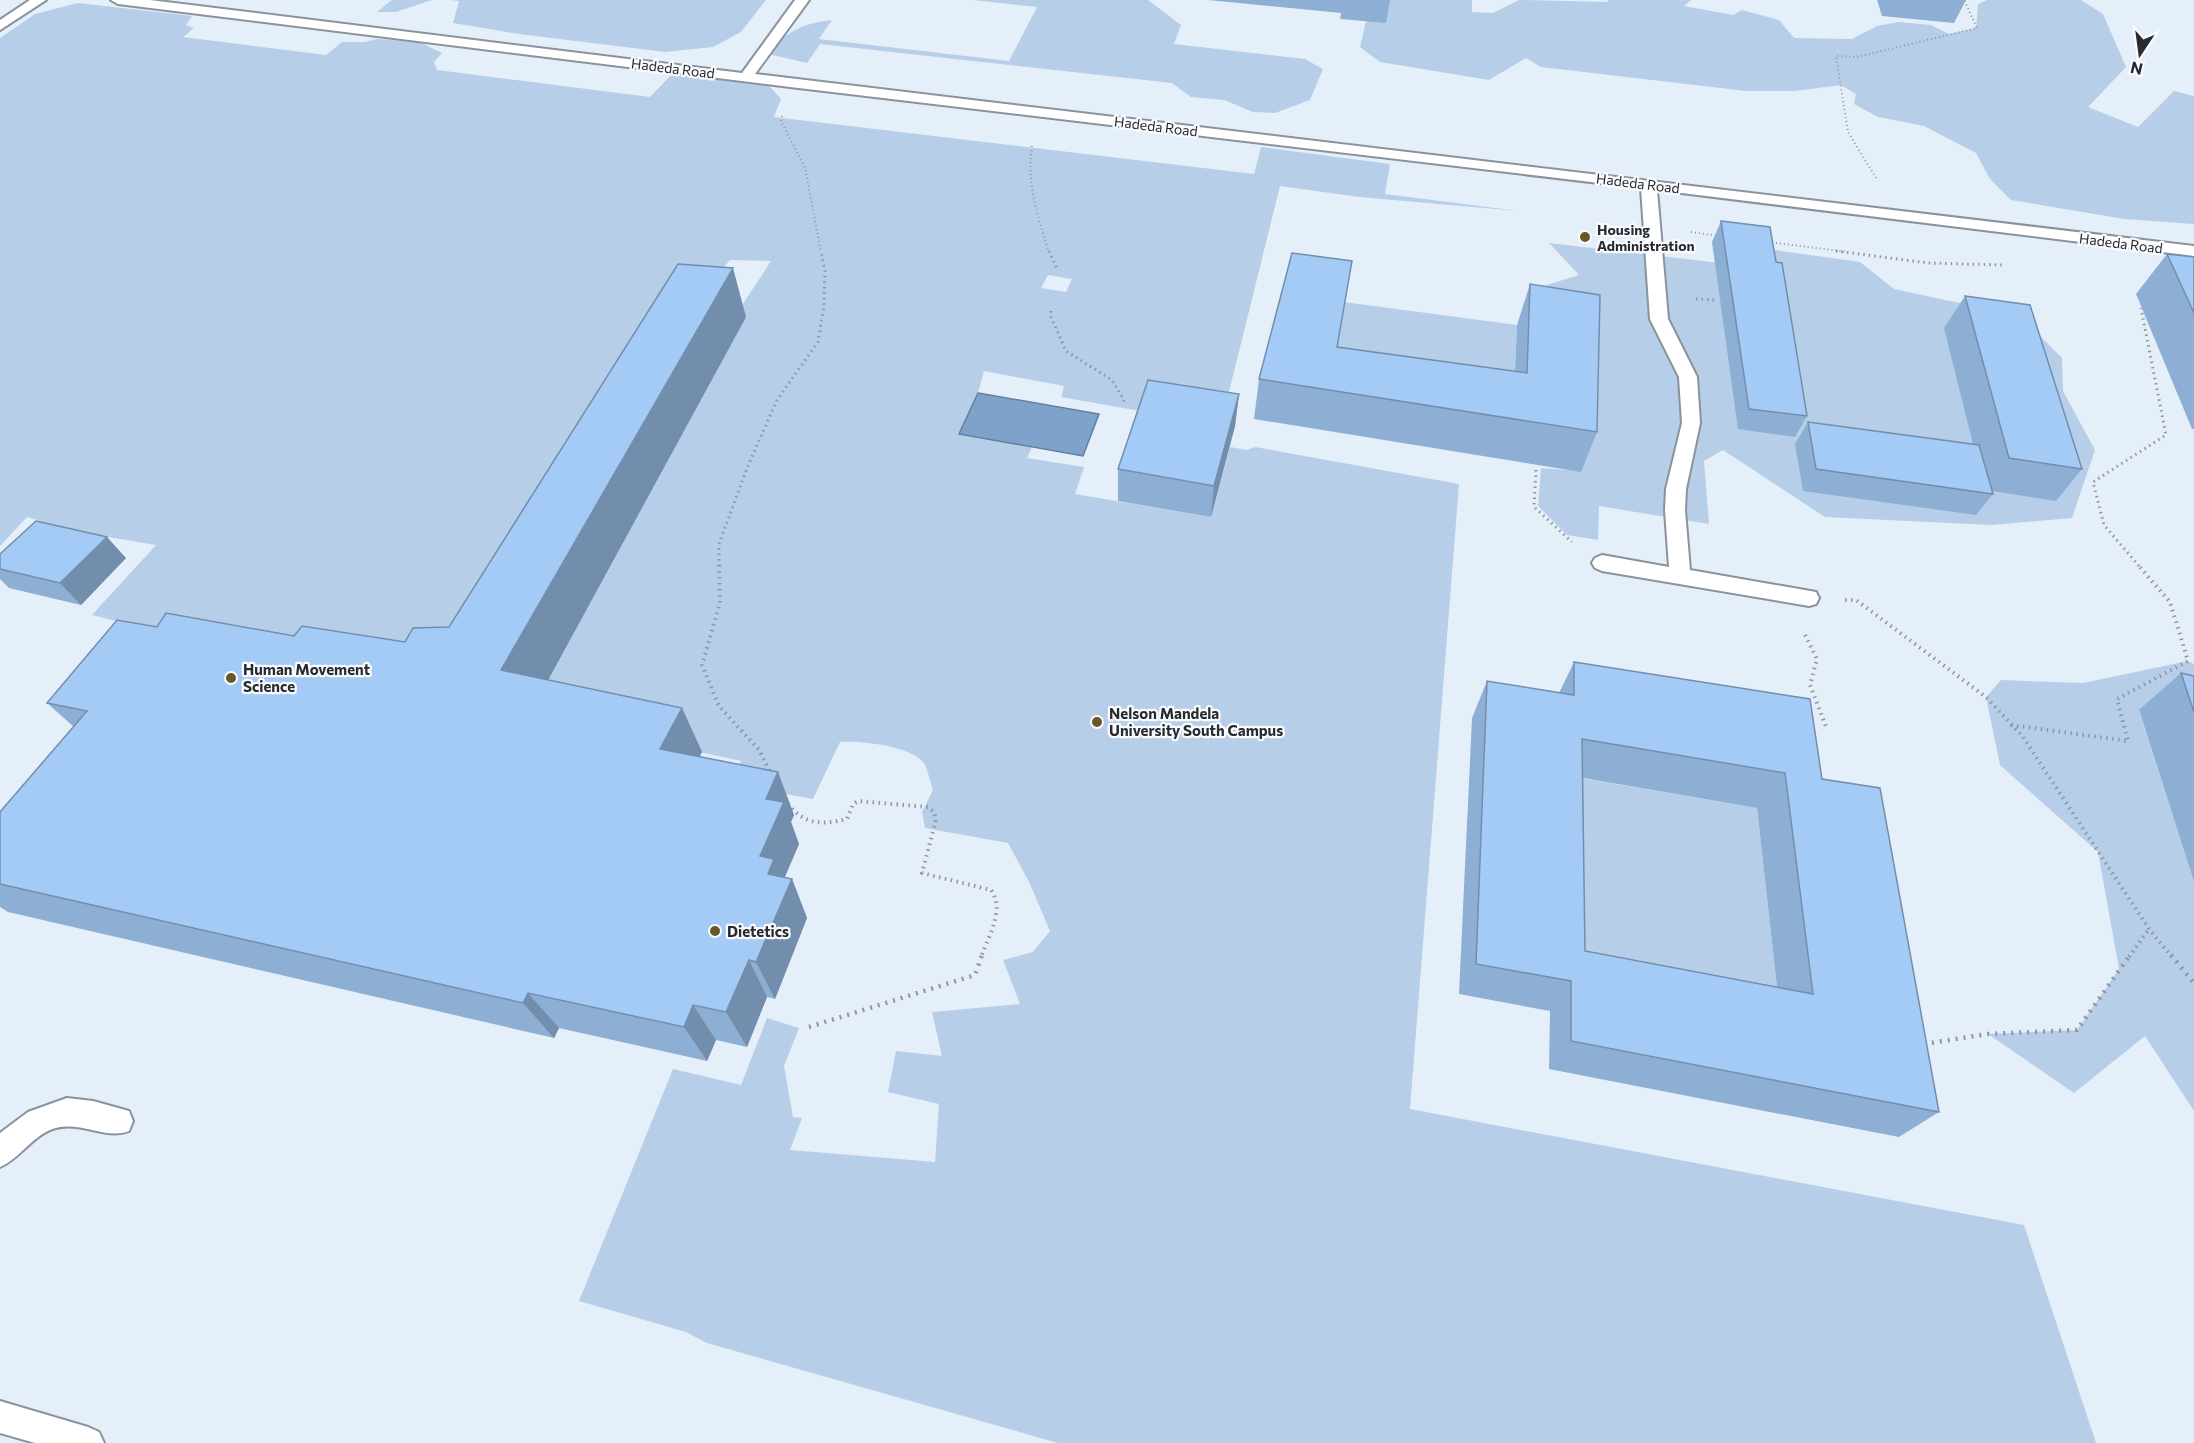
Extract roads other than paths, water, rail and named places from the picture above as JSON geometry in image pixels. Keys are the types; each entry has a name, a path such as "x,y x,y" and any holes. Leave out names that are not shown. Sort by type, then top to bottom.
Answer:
{"lane":[{"path":"0,26 39,0"},
{"name":"Hadeda Road","path":"118,0 2194,251"},
{"path":"746,77 802,0"},
{"path":"1649,184 1659,318 1688,377 1691,423 1676,489 1675,510 1680,576"},
{"path":"1602,563 1809,598"},
{"path":"0,1153 20,1132 42,1119 59,1114 68,1112 119,1121"},
{"path":"0,1417 88,1443"}],"place":[{"name":"Housing Administration","path":"1585,237"},
{"name":"Human Movement Science","path":"231,678"},
{"name":"Nelson Mandela University South Campus","path":"1097,722"},
{"name":"Dietetics","path":"715,931"}]}
